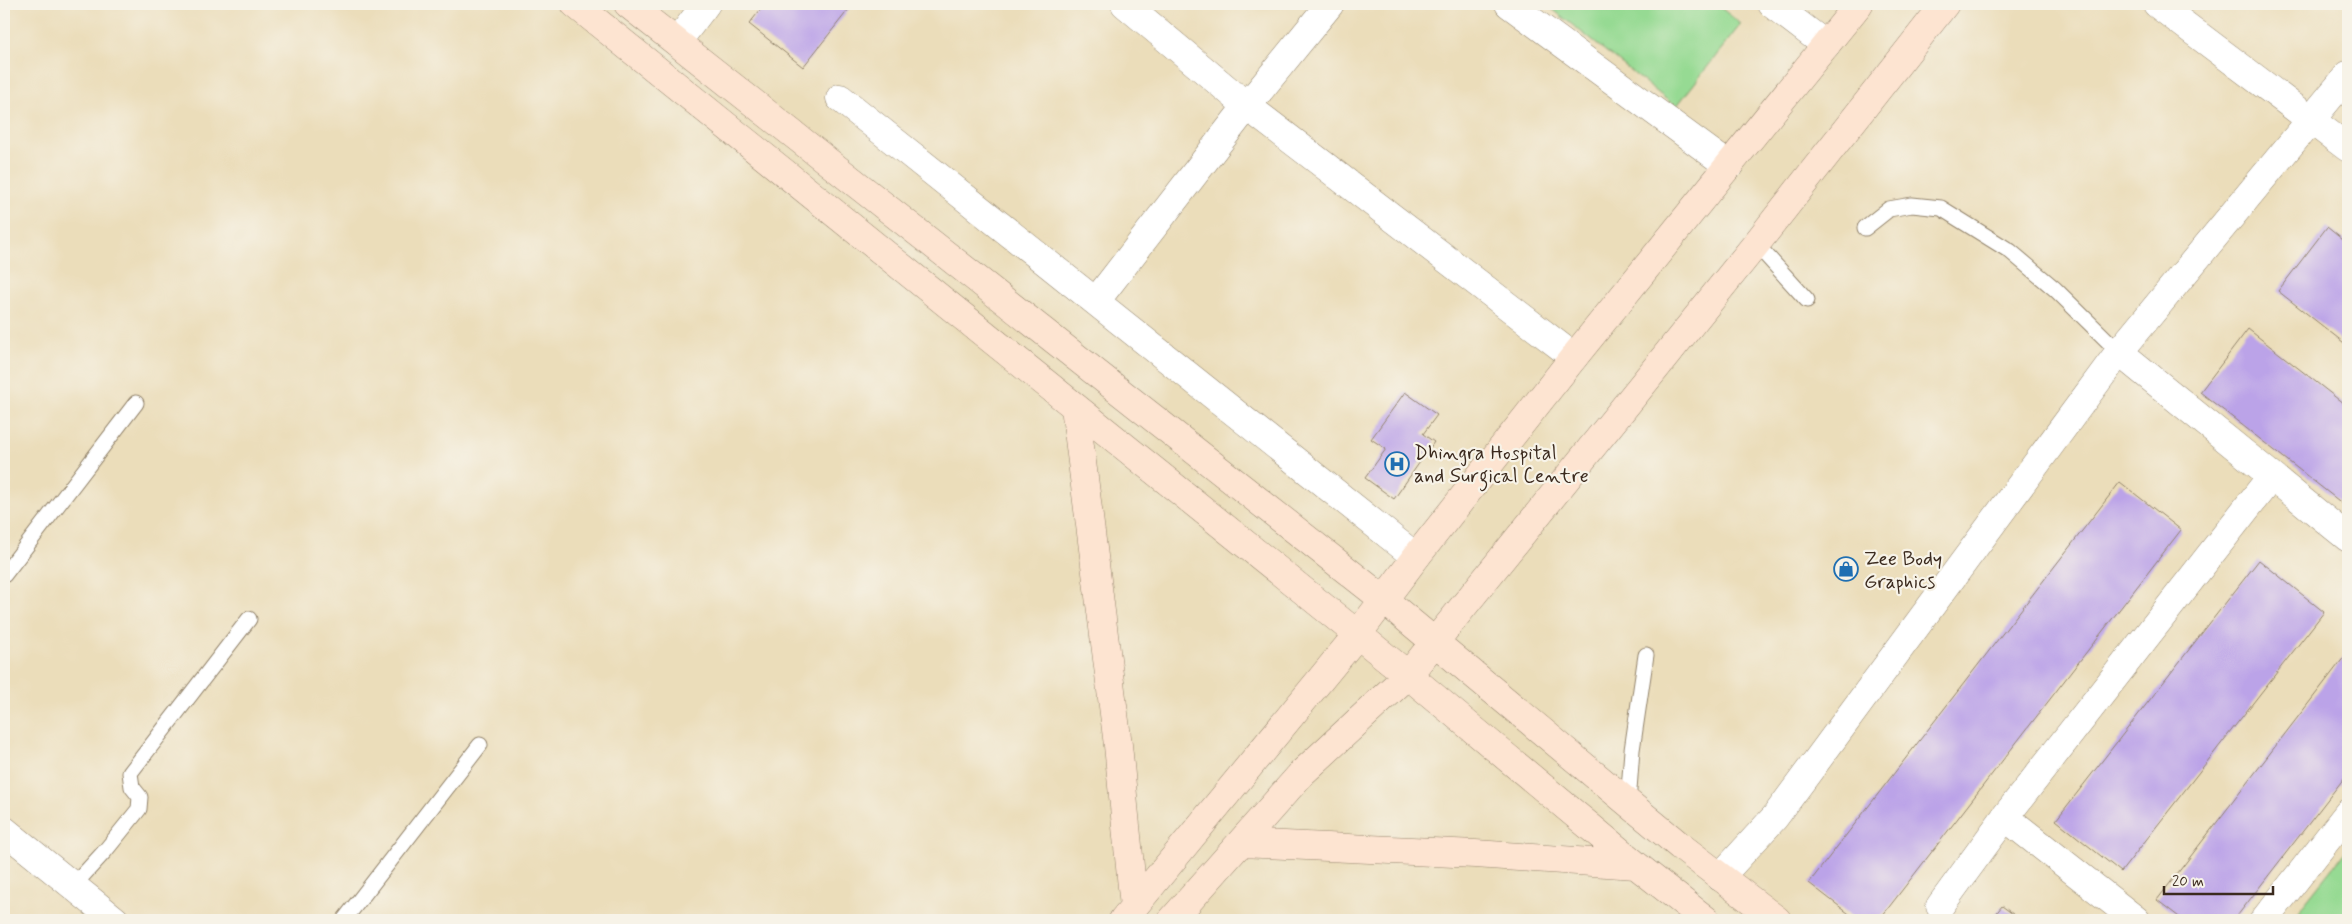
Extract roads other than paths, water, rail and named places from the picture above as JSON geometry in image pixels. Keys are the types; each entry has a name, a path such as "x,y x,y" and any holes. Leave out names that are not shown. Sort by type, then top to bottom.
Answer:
{"main road":[{"path":"575,4 1408,675 1636,865 1706,920"},
{"path":"628,4 1383,599 1628,803 1776,920"},
{"path":"1128,914 1357,635 1383,599 1574,357 1858,4"},
{"path":"1172,920 1302,773 1408,675 1436,642 1756,244 1945,4"},
{"path":"1076,407 1118,745 1128,914"},
{"path":"1240,843 1475,854 1636,865"}],"street":[{"path":"677,42 706,4"},
{"path":"1125,4 1247,106 1574,357"},
{"path":"1096,301 1247,106 1330,4"},
{"path":"1509,4 1729,166"},
{"path":"1772,4 1826,45"},
{"path":"2167,7 2348,148"},
{"path":"1720,877 1775,817 2119,352 2348,75"},
{"path":"840,98 1416,557"},
{"path":"2119,352 2348,538"},
{"path":"1940,906 2005,817 2271,477"},
{"path":"2264,920 2348,813"},
{"path":"2005,817 2136,920"},
{"path":"4,830 115,920"}],"lane":[{"path":"1865,228 1889,209 1912,205 1941,208 2010,251 2055,289 2119,352"},
{"path":"1756,244 1807,300"},
{"path":"4,575 136,403"},
{"path":"73,886 105,852 139,809 140,797 132,786 130,773 249,619"},
{"path":"1628,803 1632,750 1646,655"},
{"path":"344,920 480,745"}],"place":[{"name":"Dhingra Hospital and Surgical Centre","path":"1397,464"},
{"name":"Zee Body Graphics","path":"1846,569"}]}
